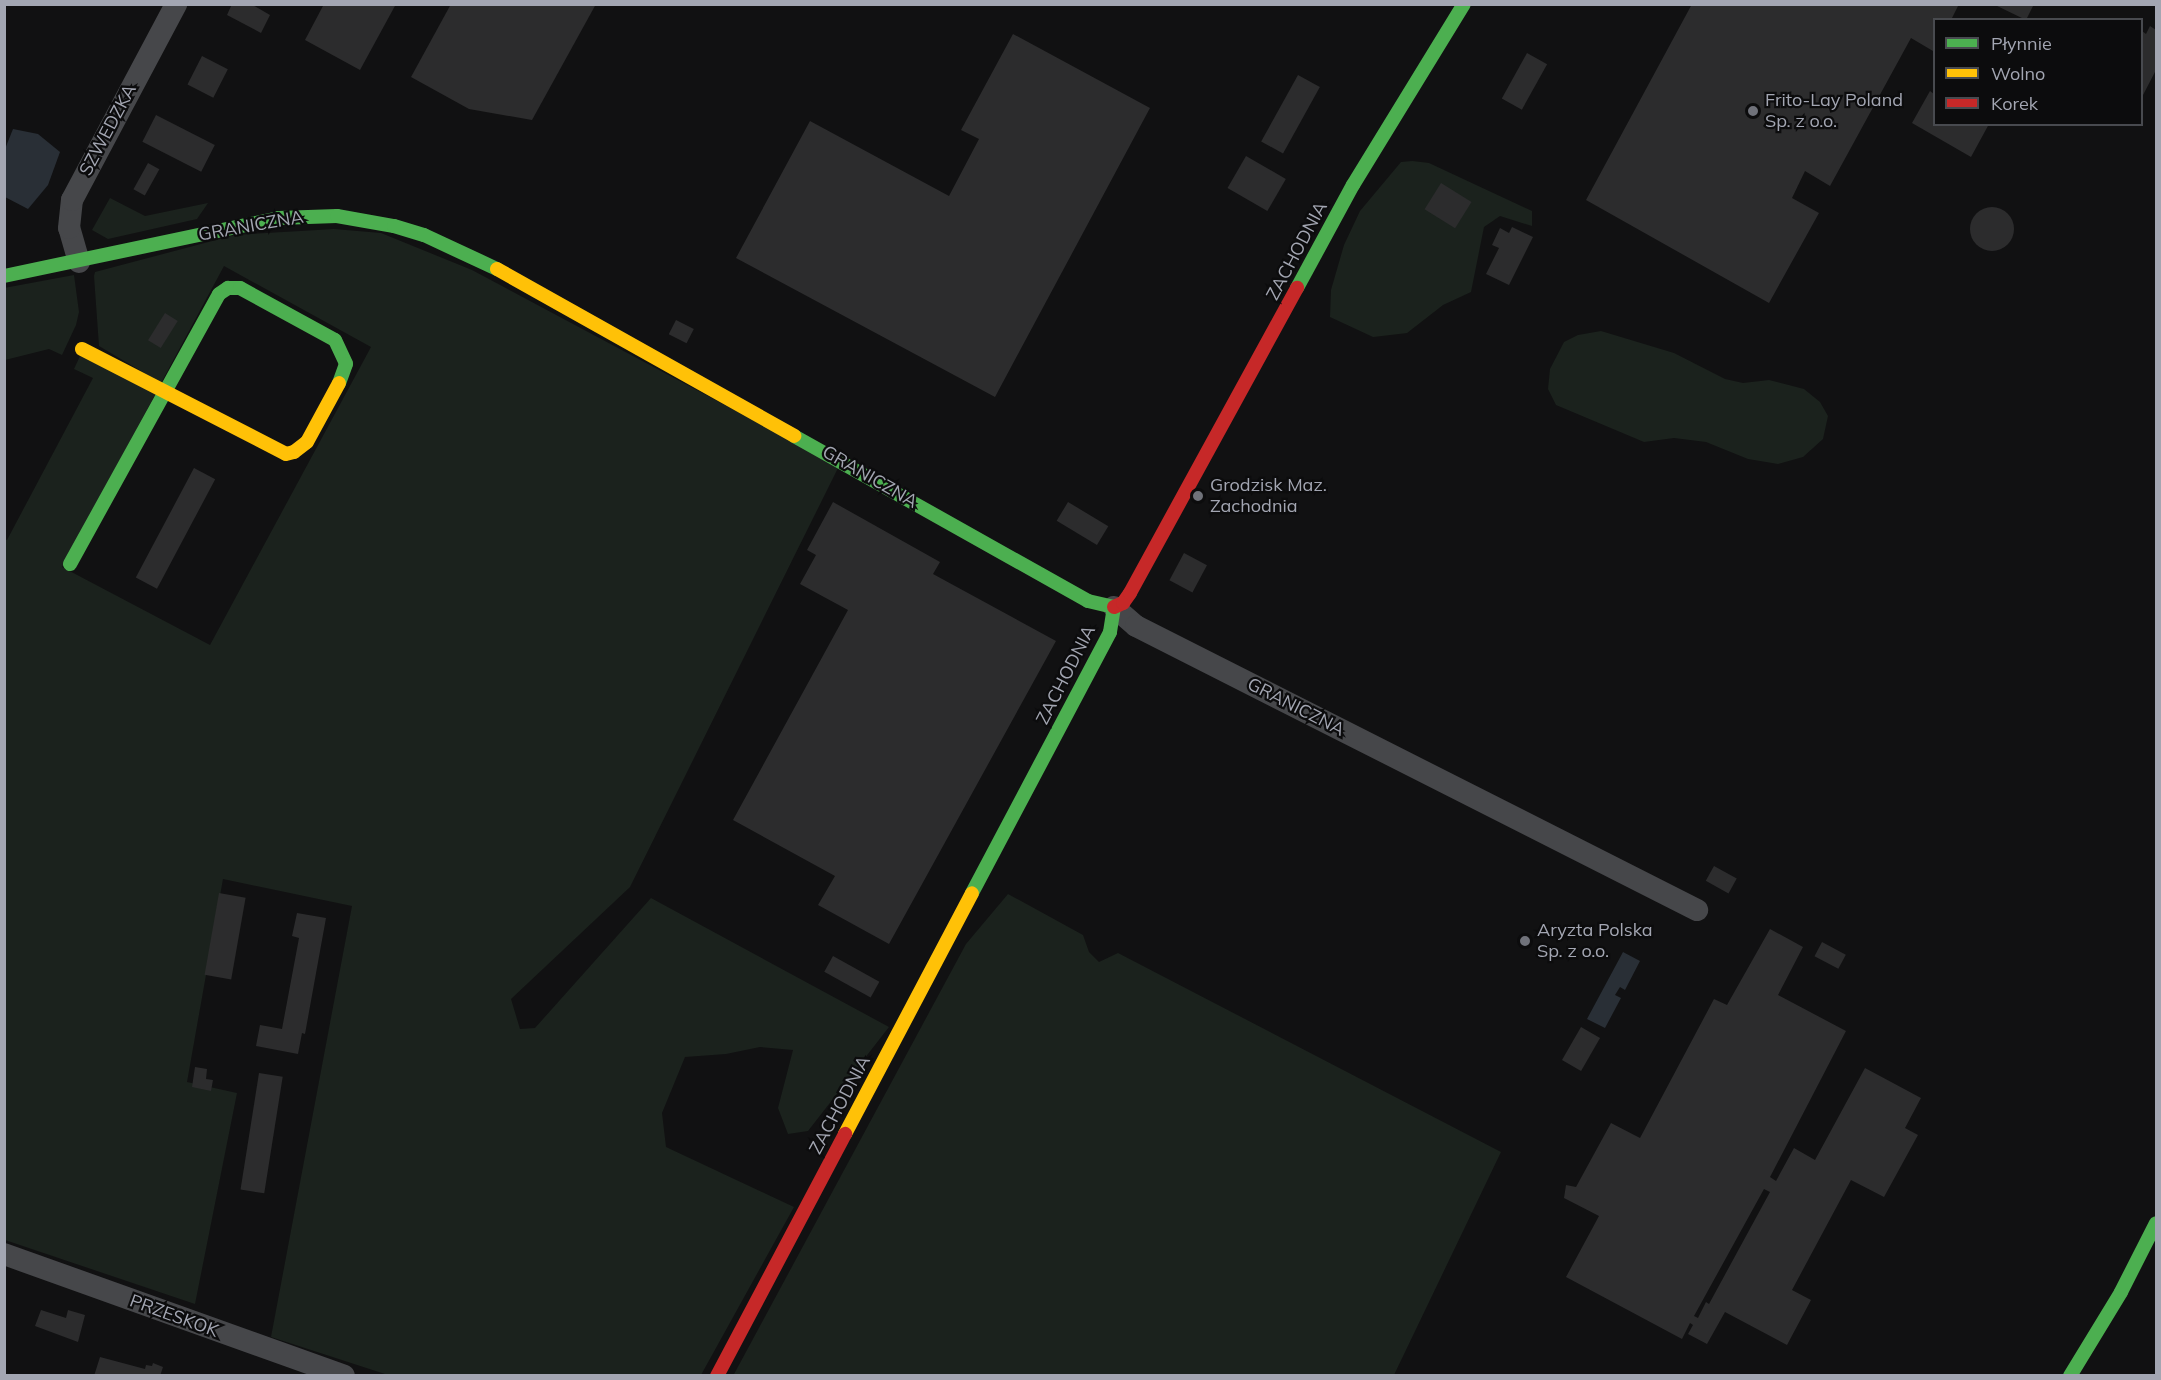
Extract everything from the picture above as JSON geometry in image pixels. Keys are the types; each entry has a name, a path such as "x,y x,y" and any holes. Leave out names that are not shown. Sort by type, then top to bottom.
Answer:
{"street":[{"name":"SZWEDZKA","path":"79,262 69,228 72,200 176,4"},
{"name":"ZACHODNIA","path":"717,1376 1110,632 1114,607 1123,603 1130,594 1353,185 1464,4"},
{"name":"GRANICZNA","path":"4,276 79,262 248,223 309,215 366,220 424,235 488,264 1088,601 1114,607 1147,631 1697,910"},
{"path":"70,564 164,392 213,302 219,294 235,286 335,340 346,364 345,372 307,442 294,452 286,453 164,392 82,350"},
{"path":"2070,1376 2121,1292 2157,1223"},
{"name":"PRZESKOK","path":"4,1254 344,1376"}],"shaded area":[{"path":"13,129 38,134 60,152 48,185 28,209 5,197 5,149"},
{"path":"1401,162 1429,163 1532,211 1532,226 1500,216 1484,227 1471,292 1443,305 1407,333 1373,337 1330,317 1331,290 1344,245 1360,211"},
{"path":"110,198 145,216 208,203 197,219 108,239 92,230"},
{"path":"334,229 381,233 472,270 839,466 630,887 511,999 520,1029 535,1028 651,898 889,1027 808,1131 788,1134 778,1108 793,1050 760,1047 726,1054 685,1057 662,1113 666,1147 794,1207 701,1375 388,1375 271,1337 352,906 223,879 187,1082 237,1093 195,1304 5,1240 5,539 7,540 93,378 74,369 80,356 156,393 62,567 210,645 371,347 224,266 161,383 99,346 95,272 235,235"},
{"path":"74,275 79,312 76,325 62,355 49,349 5,360 4,288"},
{"path":"1601,331 1674,353 1725,379 1743,383 1769,380 1804,389 1820,402 1828,416 1823,439 1803,457 1778,464 1748,459 1706,442 1674,438 1644,442 1556,405 1548,389 1550,369 1564,342 1578,335"},
{"path":"1008,894 1083,935 1089,952 1099,962 1118,953 1501,1152 1394,1375 733,1376 966,944"},
{"path":"1623,952 1640,961 1625,990 1620,987 1615,995 1621,998 1605,1028 1587,1019"}],"building":[{"path":"232,4 251,4 270,15 261,33 227,15"},
{"path":"324,4 396,4 360,70 305,40"},
{"path":"451,4 596,4 532,120 469,109 411,77"},
{"name":"Frito-Lay Poland Sp. z o.o.","path":"1692,4 1959,4 1952,18 1933,18 1933,51 1911,38 1830,186 1805,171 1792,198 1819,213 1769,303 1586,200"},
{"path":"1993,4 2034,4 2027,18 2022,18"},
{"path":"2150,26 2156,30 2156,70 2143,95 2143,32 2146,34"},
{"path":"1013,34 1150,108 995,397 736,258 810,121 949,196 979,139 961,130"},
{"path":"1527,53 1547,64 1522,110 1502,98"},
{"path":"202,56 228,69 213,98 187,85"},
{"path":"1298,75 1320,87 1283,154 1261,141"},
{"path":"1930,91 1933,93 1933,126 1988,126 1971,157 1912,123"},
{"path":"156,115 215,145 201,172 142,142"},
{"path":"1246,156 1286,179 1267,211 1228,188"},
{"path":"148,163 159,169 145,196 133,189"},
{"path":"1441,183 1472,202 1455,228 1425,209"},
{"path":"1992,207 2007,214 2014,229 2007,244 1992,251 1977,244 1970,229 1977,214"},
{"path":"1512,227 1533,237 1509,285 1486,274 1499,248 1492,245 1500,228 1509,233"},
{"path":"165,313 178,321 161,348 148,340"},
{"path":"676,320 694,329 687,343 669,334"},
{"path":"194,468 215,479 157,589 136,577"},
{"path":"833,502 940,562 933,574 1056,641 889,944 818,905 835,876 733,820 848,610 800,584 816,555 807,550"},
{"path":"1068,502 1108,526 1097,545 1057,521"},
{"path":"1184,553 1207,565 1192,593 1169,580"},
{"path":"1714,866 1737,879 1728,893 1706,881"},
{"path":"219,893 246,898 231,979 205,975"},
{"path":"297,913 326,918 305,1034 302,1033 298,1054 256,1046 260,1025 282,1029 299,938 292,936"},
{"path":"1770,929 1803,947 1778,995 1846,1031 1770,1177 1776,1181 1794,1148 1815,1160 1865,1068 1921,1098 1905,1128 1918,1135 1884,1197 1851,1180 1792,1290 1811,1300 1787,1345 1725,1312 1707,1344 1688,1334 1693,1325 1690,1323 1682,1339 1566,1277 1599,1216 1564,1198 1566,1185 1576,1187 1611,1123 1640,1138 1714,999 1727,1005","holes":["1764,1189 1770,1192 1709,1304 1706,1302 1698,1318 1694,1316"]},
{"path":"1822,942 1846,955 1838,969 1814,956"},
{"path":"833,956 879,982 871,997 824,972"},
{"path":"1581,1027 1600,1038 1581,1071 1562,1060"},
{"path":"195,1067 207,1069 206,1079 213,1080 211,1091 192,1087"},
{"path":"259,1073 283,1077 264,1193 241,1190"},
{"path":"41,1310 66,1318 68,1310 85,1315 78,1342 35,1326"},
{"path":"100,1357 145,1369 146,1365 152,1366 153,1363 163,1367 160,1376 94,1376"}],"traffic: fast":[{"path":"1297,288 1353,185 1464,4"},
{"path":"4,276 279,218 337,216 394,226 424,235 497,269"},
{"path":"70,564 219,294 228,288 240,288 335,340 346,364 339,383"},
{"path":"794,436 1088,601 1114,607"},
{"path":"972,893 1110,632 1114,607"},
{"path":"2070,1376 2121,1292 2156,1223"}],"traffic: slow":[{"path":"497,269 794,436"},
{"path":"82,349 286,454 294,452 307,442 339,383"},
{"path":"845,1134 972,893"}],"traffic: jam":[{"path":"1114,607 1123,603 1130,593 1297,288"},
{"path":"717,1376 845,1134"}],"place":[{"name":"Frito-Lay Poland Sp. z o.o.","path":"1753,111"},
{"name":"Grodzisk Maz. Zachodnia","path":"1198,496"},
{"name":"Aryzta Polska Sp. z o.o.","path":"1525,941"}]}
